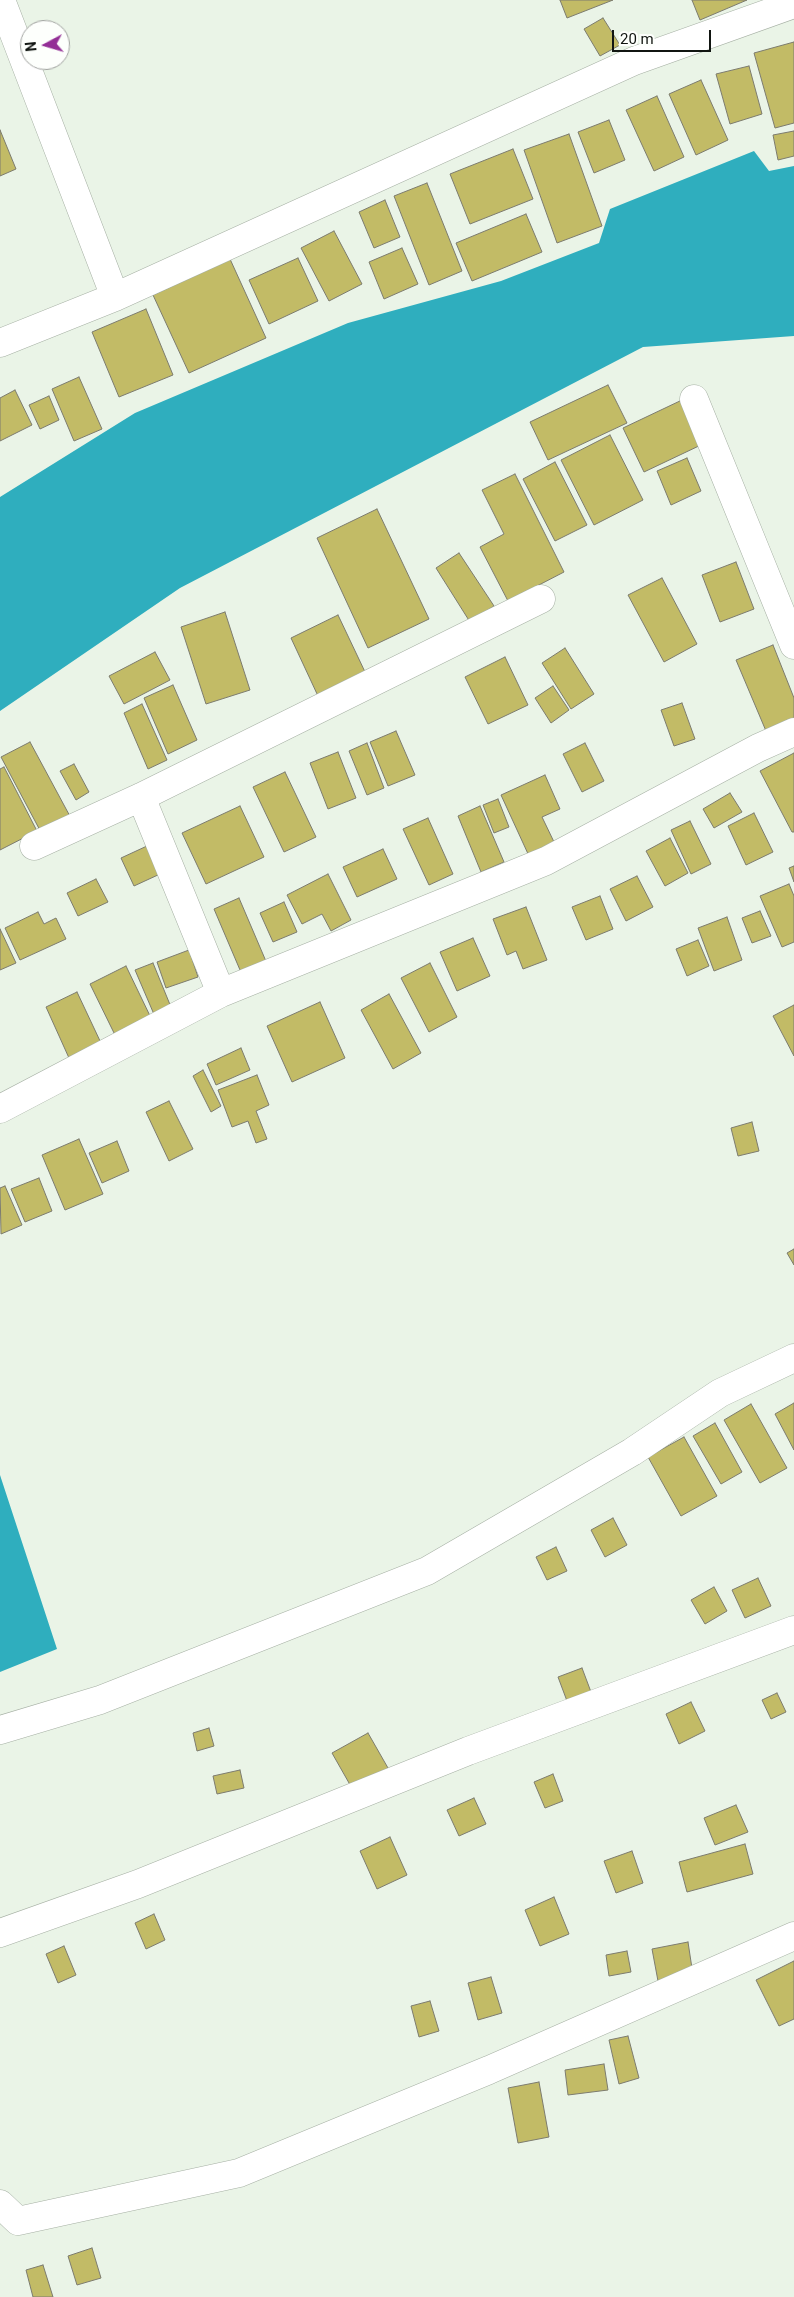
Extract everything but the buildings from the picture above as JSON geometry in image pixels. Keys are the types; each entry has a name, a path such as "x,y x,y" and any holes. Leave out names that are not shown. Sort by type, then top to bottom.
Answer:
{"street":[{"path":"1,0 115,297"},
{"path":"0,344 115,297 634,61 794,4"},
{"path":"694,399 794,645"},
{"path":"34,846 141,797 541,599"},
{"path":"0,1108 221,993 546,860 758,748 794,732"},
{"path":"141,797 221,993"},
{"path":"0,1730 100,1700 427,1571 632,1452 720,1393 794,1358"},
{"path":"0,1934 138,1884 468,1751 794,1630"},
{"path":"0,2204 18,2221 239,2172 488,2070 794,1936"}],"water":[{"path":"754,151 769,171 794,166 794,336 643,347 180,588 0,711 0,497 135,413 348,323 501,281 599,243 610,209"},
{"path":"0,1475 57,1649 0,1672"}]}
